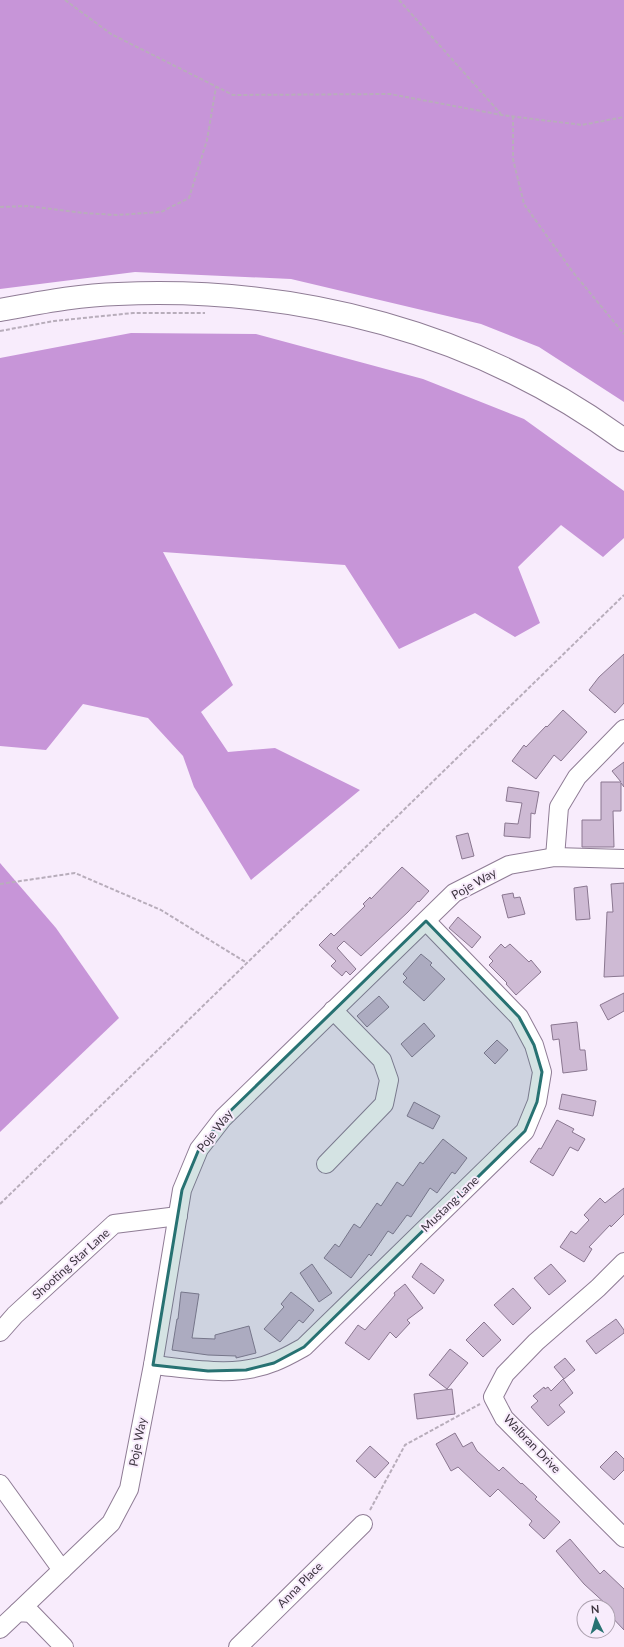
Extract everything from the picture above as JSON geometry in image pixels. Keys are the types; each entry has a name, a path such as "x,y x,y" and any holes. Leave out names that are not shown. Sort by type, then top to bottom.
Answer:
{"main road":[{"path":"0,310 48,302 116,294 183,293 253,297 324,308 402,328 477,355 540,387 603,424 624,440"}],"street":[{"path":"555,857 559,807 577,777 624,729"},
{"name":"Poje Way","path":"0,1629 111,1523 129,1489 153,1364 182,1190 199,1149 223,1118 454,893 509,865 555,857 624,859"},
{"name":"Mustang Lane","path":"153,1364 208,1371 246,1370 274,1362 304,1347 525,1131 537,1102 542,1072 534,1045 519,1017 426,921"},
{"path":"326,1164 384,1104 389,1080 382,1060 333,1010"},
{"name":"Shooting Star Lane","path":"0,1332 14,1315 114,1224 178,1216"},
{"path":"493,1397 505,1374 536,1342 623,1265"},
{"name":"Walbran Drive","path":"493,1397 504,1418 624,1538"},
{"path":"0,1484 62,1570"},
{"name":"Anna Place","path":"238,1647 363,1524"},
{"path":"18,1612 31,1613 64,1647"}],"path":[{"path":"65,0 111,34 233,95 390,94 502,115 582,125 624,117"},
{"path":"400,0 502,115"},
{"path":"0,207 28,206 83,213 117,215 161,212 189,198 207,140 216,86"},
{"path":"513,116 513,159 524,204 572,271 624,334"},
{"path":"0,331 54,321 134,313 211,313"},
{"path":"0,1204 624,595"},
{"path":"0,884 75,873 161,910 247,963"},
{"path":"363,1524 404,1445 493,1397"}],"highlighted area":[{"path":"426,921 519,1017 534,1045 542,1072 537,1102 525,1131 304,1347 274,1363 246,1370 208,1371 153,1365 182,1190 199,1149 223,1118"}],"shaded area":[{"path":"0,0 624,0 624,402 539,347 481,324 291,279 135,272 0,289"},
{"path":"131,333 256,334 423,379 524,419 624,491 624,538 603,557 561,525 518,567 540,623 515,637 475,613 399,649 345,565 163,552 233,685 201,712 228,752 275,748 360,790 251,880 194,787 183,756 148,718 83,704 46,750 0,746 0,358"},
{"path":"0,863 56,928 119,1018 0,1132"}],"building":[{"path":"624,654 624,703 615,713 589,690 599,677"},
{"path":"563,710 587,732 561,761 554,755 536,779 512,761 524,745 526,747"},
{"path":"624,762 624,787 621,783 621,811 613,811 614,847 582,847 582,820 601,820 601,782 621,782 612,771"},
{"path":"508,787 539,792 535,814 531,813 530,838 504,836 505,823 518,824 522,803 506,801"},
{"path":"468,833 474,856 462,859 456,836"},
{"path":"402,867 429,891 361,956 344,941 337,948 356,969 350,975 346,971 342,976 331,966 336,961 319,945 331,933 334,936 365,906 363,904 370,897 371,899"},
{"path":"624,883 624,976 604,977 607,912 613,912 611,884"},
{"path":"587,886 590,919 576,920 574,888"},
{"path":"513,893 514,898 520,897 525,914 508,918 502,895"},
{"path":"458,917 481,937 472,948 449,928"},
{"path":"501,944 505,948 510,944 529,962 531,960 541,972 516,995 506,984 507,983 489,965 493,961 489,957"},
{"path":"421,954 432,963 430,965 445,979 424,1001 403,982 407,978 403,974"},
{"path":"624,993 624,1011 608,1020 600,1005"},
{"path":"379,996 389,1007 367,1027 357,1016"},
{"path":"577,1022 580,1050 585,1050 587,1070 563,1073 559,1039 553,1040 551,1025"},
{"path":"424,1023 435,1036 412,1057 401,1044"},
{"path":"497,1040 508,1050 495,1064 484,1053"},
{"path":"562,1094 596,1101 593,1116 559,1109"},
{"path":"414,1102 440,1116 433,1129 407,1116"},
{"path":"557,1120 574,1129 572,1132 585,1139 578,1151 570,1147 553,1176 530,1162 539,1148 541,1149"},
{"path":"443,1139 467,1158 455,1174 452,1172 437,1193 430,1188 411,1217 407,1215 393,1234 388,1231 371,1256 369,1254 351,1278 324,1258 335,1244 339,1247 354,1224 360,1228 377,1203 381,1206 397,1182 403,1186 420,1162 423,1164"},
{"path":"624,1188 624,1214 611,1227 610,1225 589,1247 592,1249 584,1262 560,1247 571,1231 576,1234 589,1220 584,1215 600,1198 605,1203"},
{"path":"421,1263 444,1280 434,1294 412,1277"},
{"path":"312,1264 332,1293 319,1302 300,1273"},
{"path":"551,1264 566,1281 549,1295 534,1278"},
{"path":"405,1284 423,1308 407,1320 410,1323 396,1338 390,1332 369,1360 345,1343 358,1325 365,1330 395,1295 394,1293"},
{"path":"513,1288 531,1308 513,1325 494,1305"},
{"path":"181,1292 199,1294 192,1338 215,1339 215,1335 249,1326 256,1353 236,1358 236,1356 208,1355 172,1350"},
{"path":"291,1292 314,1310 303,1323 299,1320 280,1342 264,1329 284,1307 281,1304"},
{"path":"616,1319 624,1330 624,1333 596,1354 586,1341"},
{"path":"484,1322 501,1340 483,1357 466,1340"},
{"path":"450,1349 468,1363 447,1389 429,1375"},
{"path":"565,1358 575,1370 564,1379 554,1367"},
{"path":"563,1379 573,1393 559,1405 565,1412 548,1426 531,1407 538,1401 533,1396 544,1387 545,1389 548,1387 551,1391"},
{"path":"452,1389 455,1414 417,1419 414,1394"},
{"path":"455,1433 463,1447 472,1442 477,1451 499,1471 503,1467 521,1484 522,1483 537,1497 535,1499 560,1522 544,1539 529,1525 532,1521 498,1489 490,1497 458,1467 451,1471 436,1444"},
{"path":"370,1446 389,1463 375,1478 356,1461"},
{"path":"616,1451 624,1459 624,1470 614,1480 600,1467"},
{"path":"570,1539 600,1574 604,1570 624,1589 624,1630 616,1622 616,1599 600,1599 584,1584 556,1551"}]}
